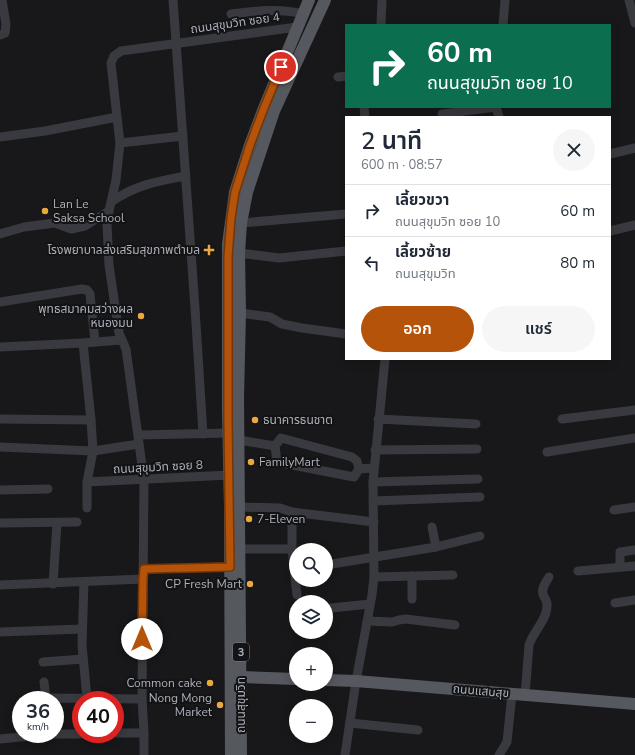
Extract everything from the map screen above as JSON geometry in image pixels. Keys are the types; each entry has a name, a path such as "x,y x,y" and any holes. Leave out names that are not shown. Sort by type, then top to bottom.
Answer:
{"main road":[{"name":"ถนนสุขุมวิท","path":"231,755 228,244 234,198 250,145 309,0"},
{"name":"ถนนสุขุมวิท","path":"241,755 239,253 241,223 247,192 274,111 325,0"},
{"path":"241,677 289,679"},
{"name":"ถนนแสนสุข","path":"333,680 635,704"}],"street":[{"path":"0,35 5,33 6,28 2,0"},
{"path":"173,0 203,434"},
{"path":"381,24 382,0"},
{"path":"503,24 505,0"},
{"path":"629,0 635,23"},
{"path":"232,14 272,10 283,10 303,14"},
{"name":"ถนนสุขุมวิท ซอย 4","path":"144,755 142,699 144,480 126,349 119,333 109,265 107,225 116,180 120,143 111,63 114,56 121,51 297,27"},
{"path":"442,114 488,108"},
{"path":"0,137 45,131 116,117"},
{"path":"120,143 183,136"},
{"path":"611,154 635,148"},
{"path":"0,234 24,227 55,223 71,229 85,226 135,188 152,182 186,176"},
{"path":"241,223 345,214"},
{"path":"611,231 635,225"},
{"path":"239,253 279,258 345,251"},
{"path":"0,302 82,289 88,290 90,294 95,342"},
{"path":"240,313 270,317 282,324 302,328 345,334"},
{"path":"0,347 84,344 122,340"},
{"path":"84,344 93,450 87,482 87,508"},
{"path":"345,755 374,577 373,482 378,418 385,360"},
{"path":"562,419 635,410"},
{"path":"378,418 476,424"},
{"path":"0,419 91,420"},
{"path":"0,447 93,450 139,439 228,433"},
{"path":"281,438 352,457 356,460 359,469 354,478 277,462 275,446 281,438"},
{"path":"546,452 635,438"},
{"path":"239,440 275,446"},
{"path":"375,450 477,449"},
{"path":"359,469 374,468"},
{"name":"ถนนสุขุมวิท ซอย 8","path":"87,482 230,475"},
{"path":"373,482 478,479"},
{"path":"0,490 48,489"},
{"path":"373,501 480,497"},
{"path":"239,507 280,508 292,512 374,522"},
{"path":"614,510 635,507"},
{"path":"292,512 292,543"},
{"path":"0,522 77,522"},
{"path":"53,584 57,523"},
{"path":"432,526 436,547"},
{"path":"333,564 436,547 480,536"},
{"path":"240,549 289,549"},
{"path":"620,567 620,552 635,550"},
{"path":"578,571 635,566"},
{"path":"144,569 230,567"},
{"path":"374,577 453,575"},
{"path":"412,576 412,599"},
{"path":"525,695 529,645 546,612 548,605 542,589 549,577"},
{"path":"0,585 53,584 143,579"},
{"path":"84,582 82,629 86,691"},
{"path":"296,587 297,595"},
{"path":"615,603 635,600"},
{"path":"333,608 370,604"},
{"path":"367,621 392,622 406,620 455,625"},
{"path":"0,632 82,629"},
{"path":"43,662 83,659"},
{"path":"44,682 45,691"},
{"path":"499,755 507,742 512,694"},
{"path":"124,699 142,699"},
{"path":"350,723 418,730"},
{"path":"124,733 144,733"},
{"path":"0,739 12,738"}],"place":[{"name":"Lan Le Saksa School","path":"45,211"},
{"name":"โรงพยาบาลส่งเสริมสุขภาพตำบล","path":"209,250"},
{"name":"พุทธสมาคมสว่างผล หนองมน","path":"141,316"},
{"name":"ธนาคารธนชาต","path":"255,420"},
{"name":"FamilyMart","path":"251,462"},
{"name":"7-Eleven","path":"249,519"},
{"name":"CP Fresh Mart","path":"250,584"},
{"name":"Common cake","path":"210,683"},
{"name":"Nong Mong Market","path":"220,705"}],"route":[{"path":"142,639 144,569 230,567 228,244 235,192 250,145 281,67"}]}
